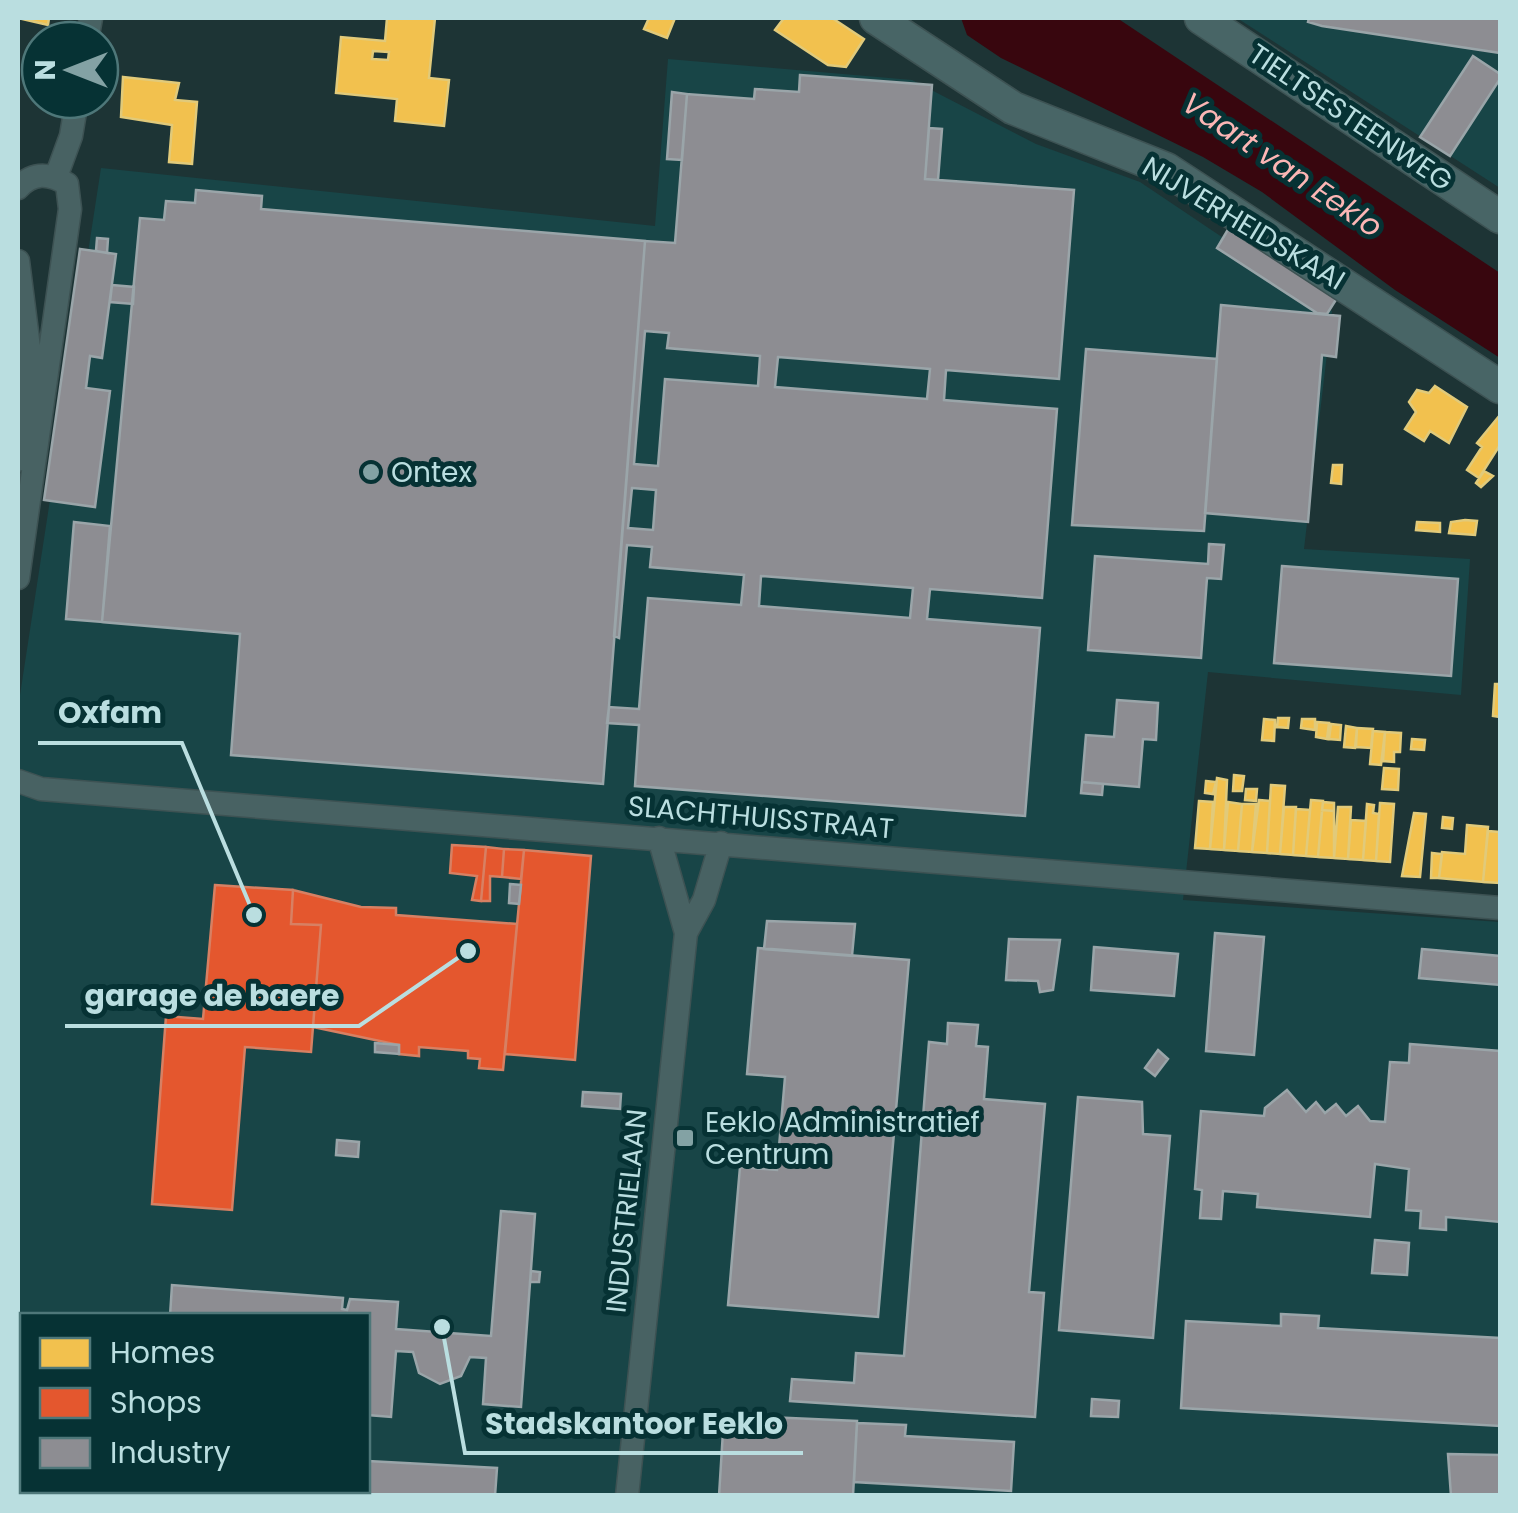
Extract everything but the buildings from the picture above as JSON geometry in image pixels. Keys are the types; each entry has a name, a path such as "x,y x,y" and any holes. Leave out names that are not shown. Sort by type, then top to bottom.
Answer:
{"street":[{"name":"NIJVERHEIDSKAAI","path":"876,18 1013,108 1166,169 1500,387"},
{"name":"TIELTSESTEENWEG","path":"1200,18 1500,217"},
{"path":"56,177 74,120"},
{"path":"18,188 33,176 56,177 67,184 70,209 18,578"},
{"path":"18,261 30,356 18,460"},
{"name":"SLACHTHUISSTRAAT","path":"18,781 41,789 1500,908"},
{"name":"INDUSTRIELAAN","path":"627,1496 686,933 659,838"},
{"name":"INDUSTRIELAAN","path":"686,933 704,900 721,843"}],"shaded area":[{"path":"1237,18 1500,18 1500,188"},
{"path":"668,59 912,80 1036,144 1140,182 1332,311 1304,549 1470,559 1461,695 1208,672 1183,900 1500,922 1500,1495 18,1496 18,708 101,168 655,226"}],"water":[{"name":"Vaart van Eeklo","path":"961,18 1117,18 1500,273 1500,358 1395,290 1262,192 1203,157 1001,58 967,35"}],"place":[{"name":"Ontex","path":"371,472"},
{"name":"Oxfam","path":"254,915"},
{"name":"garage de baere","path":"468,951"},
{"name":"Eeklo Administratief Centrum","path":"685,1138"},
{"name":"Stadskantoor Eeklo","path":"442,1327"}]}
